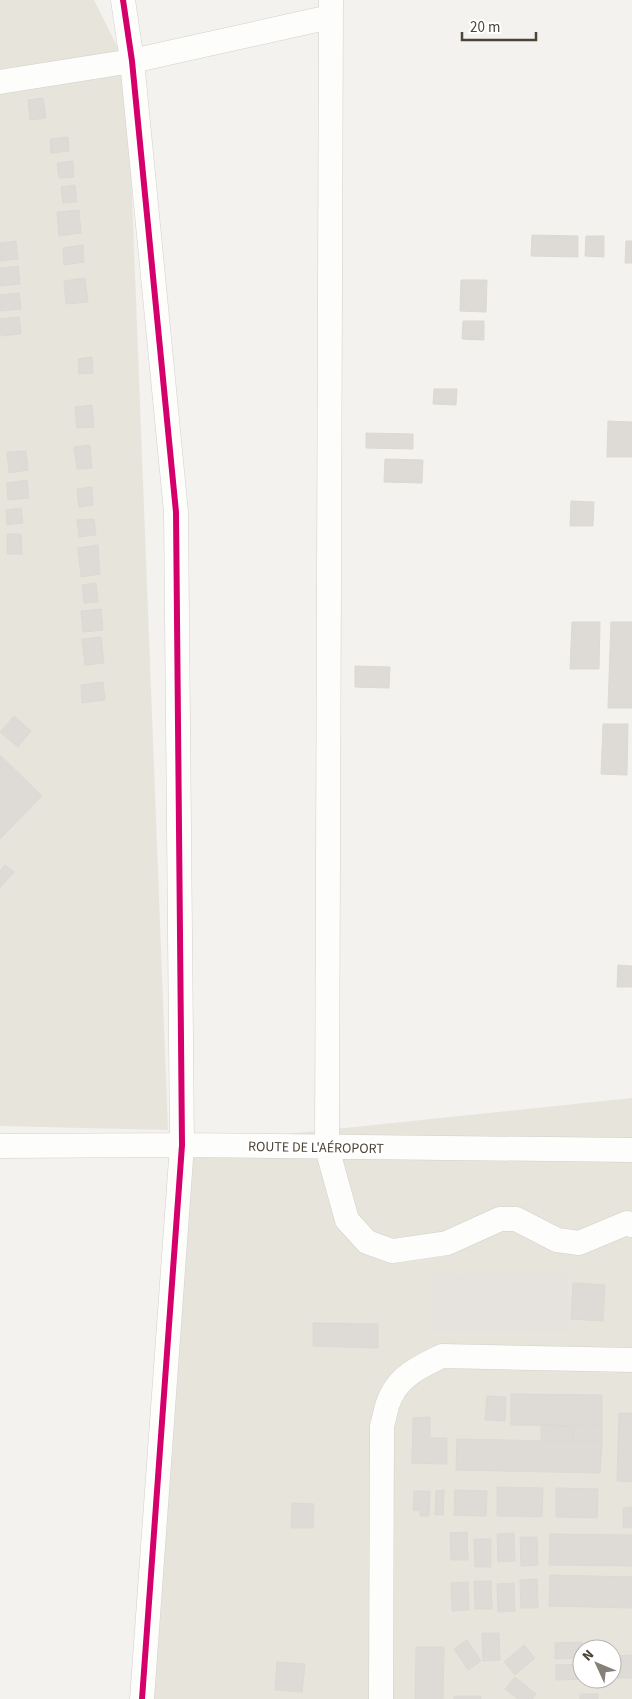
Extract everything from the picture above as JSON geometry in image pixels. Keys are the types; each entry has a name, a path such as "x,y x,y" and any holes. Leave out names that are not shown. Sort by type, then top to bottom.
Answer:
{"street":[{"path":"123,0 132,61 176,512 182,1145 142,1699"},
{"path":"0,82 132,61 331,8 327,1148 347,1220 368,1242 392,1251 447,1243 500,1219 516,1219 557,1240 579,1242 627,1223 632,1225"},
{"name":"ROUTE DE L'AÉROPORT","path":"0,1146 182,1145 632,1150"},
{"path":"380,1699 382,1426 390,1397 402,1380 420,1367 442,1356 632,1360"}],"shaded area":[{"path":"0,0 94,0 127,66 168,1130 0,1126"},
{"path":"632,1098 632,1699 142,1699 182,1145"},
{"path":"568,1272 569,1330 431,1331 431,1274"}],"building":[{"path":"43,98 46,118 30,120 28,100"},
{"path":"68,137 69,151 51,153 50,139"},
{"path":"73,161 74,177 59,178 57,163"},
{"path":"75,185 77,202 63,203 61,187"},
{"path":"79,210 81,233 59,236 57,212"},
{"path":"532,235 578,236 578,257 531,256"},
{"path":"586,236 604,236 604,257 585,256"},
{"path":"16,241 18,259 0,261 0,243"},
{"path":"626,241 632,241 632,263 625,263"},
{"path":"83,245 84,262 64,265 63,248"},
{"path":"18,266 20,284 0,286 0,268"},
{"path":"85,278 88,302 66,304 64,281"},
{"path":"461,280 487,280 486,312 460,311"},
{"path":"19,293 21,309 0,311 0,295"},
{"path":"19,317 21,334 1,336 0,319"},
{"path":"463,321 484,321 484,340 462,339"},
{"path":"92,357 93,373 79,374 78,359"},
{"path":"434,389 457,389 456,405 433,404"},
{"path":"92,405 94,427 77,428 75,407"},
{"path":"608,421 632,422 632,457 607,457"},
{"path":"366,433 413,434 413,449 366,448"},
{"path":"90,445 92,468 77,469 74,447"},
{"path":"26,451 28,470 9,473 7,452"},
{"path":"385,459 423,460 422,483 384,482"},
{"path":"27,480 29,498 8,500 7,483"},
{"path":"92,487 93,505 79,507 77,489"},
{"path":"571,501 594,502 593,526 570,526"},
{"path":"21,508 23,523 7,525 6,510"},
{"path":"94,519 96,535 79,537 77,520"},
{"path":"7,534 21,534 22,554 7,554"},
{"path":"98,545 100,574 81,577 78,548"},
{"path":"96,583 98,602 84,603 82,585"},
{"path":"101,609 103,630 83,632 81,611"},
{"path":"572,622 600,622 599,669 570,669"},
{"path":"611,622 632,622 632,708 608,708"},
{"path":"101,637 104,663 85,665 82,639"},
{"path":"355,666 390,667 389,688 355,687"},
{"path":"103,682 105,700 82,703 81,685"},
{"path":"14,716 31,731 18,747 0,732"},
{"path":"603,724 628,724 627,775 601,774"},
{"path":"0,755 42,796 0,839"},
{"path":"5,865 14,872 0,888 0,871"},
{"path":"618,965 632,966 632,987 617,987"},
{"path":"573,1283 605,1285 603,1321 571,1319"},
{"path":"313,1323 378,1324 378,1348 313,1346"},
{"path":"511,1394 602,1395 602,1426 511,1425"},
{"path":"487,1396 506,1397 505,1421 485,1420"},
{"path":"619,1413 632,1413 632,1482 617,1481"},
{"path":"430,1417 430,1438 447,1438 447,1464 412,1463 413,1418"},
{"path":"541,1425 574,1426 573,1441 541,1441"},
{"path":"574,1426 602,1426 602,1442 573,1441"},
{"path":"457,1439 602,1442 600,1473 456,1470"},
{"path":"497,1487 543,1488 542,1517 497,1516"},
{"path":"556,1488 598,1489 597,1518 556,1517"},
{"path":"444,1490 443,1515 435,1515 436,1491"},
{"path":"455,1490 487,1491 486,1516 454,1515"},
{"path":"414,1491 430,1491 429,1516 420,1516 420,1511 413,1510"},
{"path":"292,1503 314,1504 313,1528 291,1528"},
{"path":"632,1507 632,1527 623,1528 623,1508"},
{"path":"467,1532 468,1560 451,1560 450,1533"},
{"path":"514,1533 515,1561 498,1562 497,1534"},
{"path":"550,1534 632,1535 632,1566 549,1565"},
{"path":"520,1537 537,1537 538,1565 521,1566"},
{"path":"474,1539 491,1539 491,1567 475,1567"},
{"path":"550,1575 632,1577 632,1608 549,1606"},
{"path":"537,1579 538,1608 521,1608 520,1580"},
{"path":"474,1581 491,1581 492,1609 475,1609"},
{"path":"468,1582 469,1610 452,1611 451,1583"},
{"path":"514,1583 515,1611 498,1612 497,1584"},
{"path":"482,1633 499,1633 500,1660 483,1661"},
{"path":"467,1640 481,1661 468,1670 454,1649"},
{"path":"572,1642 572,1658 555,1659 555,1643"},
{"path":"524,1645 535,1658 515,1675 504,1662"},
{"path":"416,1647 444,1647 443,1699 415,1699"},
{"path":"632,1655 632,1678 622,1678 622,1656"},
{"path":"277,1662 305,1664 302,1692 275,1690"},
{"path":"572,1664 572,1679 556,1680 556,1665"},
{"path":"515,1677 536,1694 532,1699 518,1699 505,1689"},
{"path":"580,1694 598,1694 598,1699 580,1699"},
{"path":"454,1696 481,1696 481,1699 454,1699"}],"cycle path":[{"path":"123,0 132,61 176,512 182,1145 142,1699"}]}
